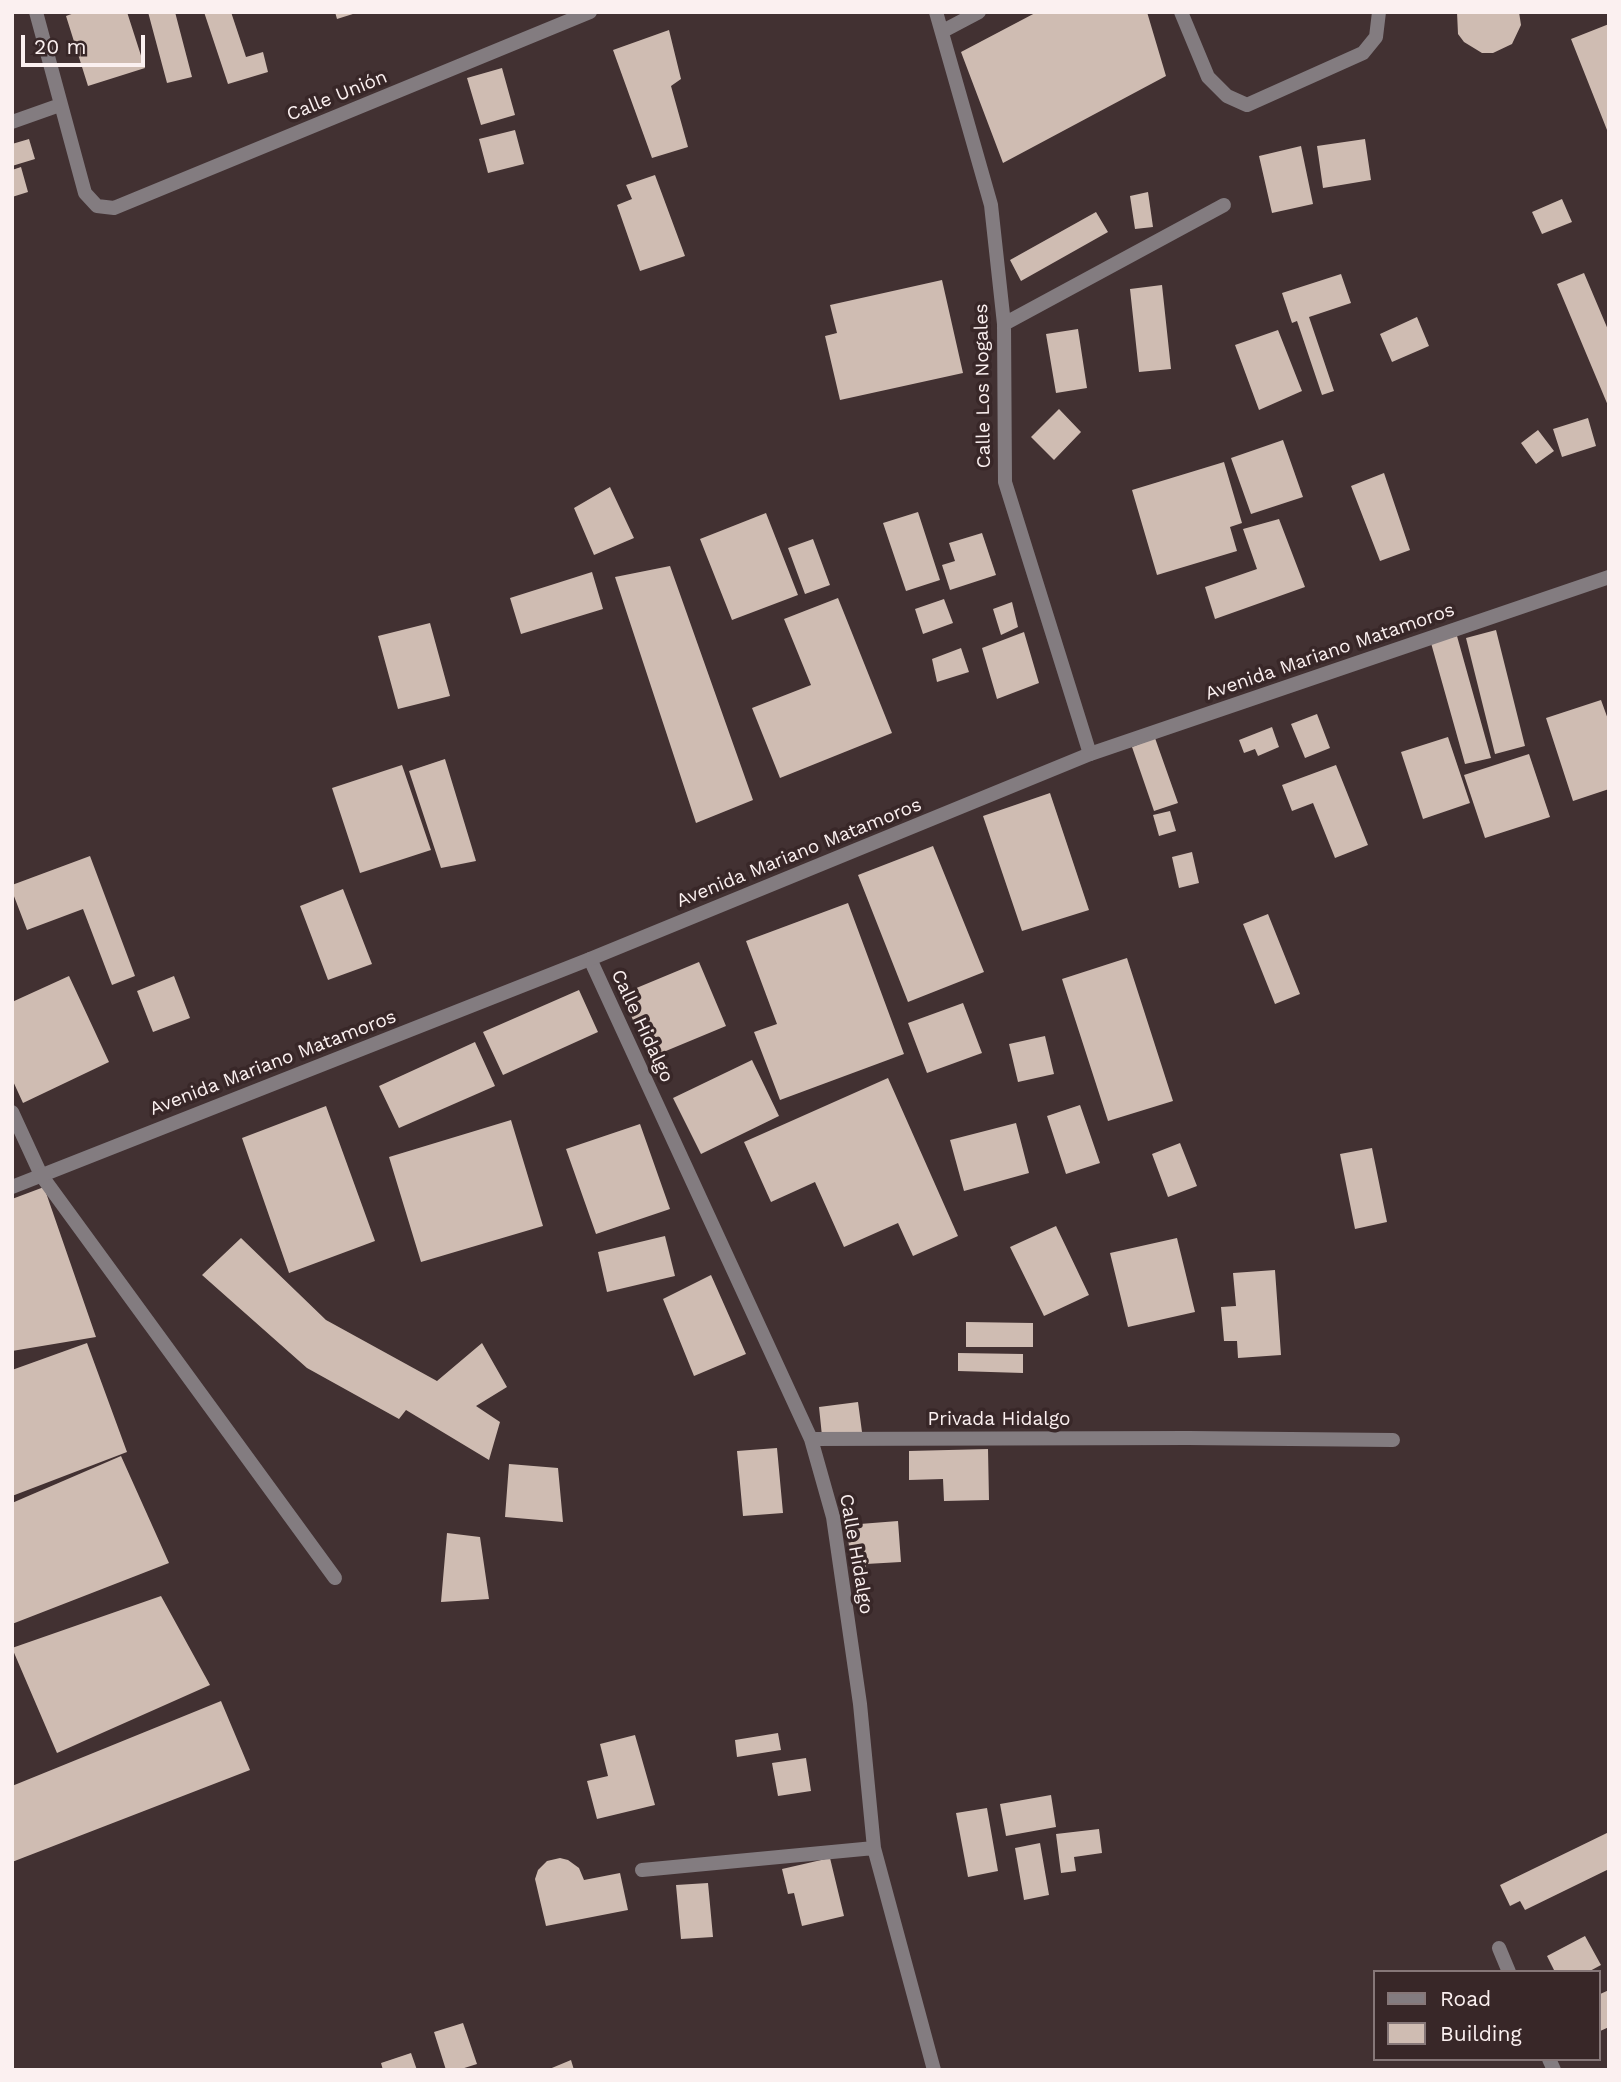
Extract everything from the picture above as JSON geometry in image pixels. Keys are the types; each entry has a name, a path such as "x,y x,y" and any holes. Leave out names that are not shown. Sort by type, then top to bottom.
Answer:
{"street":[{"path":"12,122 60,105 36,12"},
{"name":"Calle Unión","path":"60,105 85,192 97,206 114,208 590,12"},
{"name":"Calle Los Nogales","path":"936,12 991,205 1004,324 1005,482 1090,754"},
{"path":"943,31 979,12"},
{"path":"1181,12 1208,76 1227,96 1247,105 1363,53 1376,37 1379,12"},
{"path":"1004,324 1224,205"},
{"name":"Avenida Mariano Matamoros","path":"12,1187 590,960 1090,754 1609,577"},
{"name":"Calle Hidalgo","path":"590,960 811,1439 833,1517 860,1703 874,1848 934,2070"},
{"path":"12,1112 41,1175 335,1578"},
{"name":"Privada Hidalgo","path":"811,1439 1393,1440"},
{"path":"642,1870 874,1848"},
{"path":"1499,1948 1508,1970"}],"building":[{"path":"77,12 127,12 145,68 88,86 66,16"},
{"path":"148,12 175,12 192,77 167,83"},
{"path":"204,12 231,12 246,57 263,52 268,72 228,84"},
{"path":"335,12 356,12 356,13 337,19"},
{"path":"1037,12 1147,12 1166,76 1003,163 961,52"},
{"path":"1457,12 1519,12 1521,25 1512,44 1493,53 1482,53 1464,42 1458,34"},
{"path":"1609,24 1609,135 1571,39"},
{"path":"669,30 681,79 671,86 688,147 652,158 613,50"},
{"path":"502,68 515,115 481,125 467,78"},
{"path":"515,130 524,164 488,173 479,139"},
{"path":"29,139 35,159 12,166 12,144"},
{"path":"1365,139 1371,180 1323,188 1317,146"},
{"path":"1301,146 1313,204 1272,213 1259,156"},
{"path":"21,167 28,192 12,197 12,170"},
{"path":"655,175 685,256 640,271 617,205 632,199 626,185"},
{"path":"1148,192 1153,227 1135,229 1130,196"},
{"path":"1562,199 1572,222 1542,234 1532,212"},
{"path":"1096,212 1108,232 1021,281 1010,260"},
{"path":"1584,273 1609,332 1609,408 1557,284"},
{"path":"1341,274 1351,303 1309,317 1334,391 1322,395 1297,321 1292,323 1282,293"},
{"path":"942,280 963,373 840,400 825,336 837,333 830,305"},
{"path":"1162,285 1171,369 1139,372 1130,289"},
{"path":"1417,317 1429,346 1392,362 1380,334"},
{"path":"1078,329 1087,388 1056,393 1046,334"},
{"path":"1278,330 1302,391 1259,410 1235,345"},
{"path":"1059,409 1081,432 1054,460 1031,437"},
{"path":"1588,418 1596,446 1562,457 1553,429"},
{"path":"1538,430 1554,451 1536,464 1521,443"},
{"path":"1283,440 1303,497 1251,514 1231,458"},
{"path":"1224,462 1242,523 1230,527 1237,551 1157,575 1132,490"},
{"path":"1384,473 1410,550 1380,561 1351,486"},
{"path":"610,487 634,538 594,555 574,508"},
{"path":"918,512 940,580 906,591 883,523"},
{"path":"766,513 798,595 732,620 700,539"},
{"path":"1279,519 1305,587 1215,619 1205,587 1257,569 1243,529"},
{"path":"982,533 996,575 950,590 942,565 955,561 949,543"},
{"path":"813,539 830,585 805,594 788,548"},
{"path":"670,566 753,800 696,823 615,577"},
{"path":"592,572 603,609 521,634 510,598"},
{"path":"838,598 892,733 780,778 752,708 811,685 784,619"},
{"path":"944,599 953,623 923,634 915,609"},
{"path":"1012,602 1018,627 1001,635 993,609"},
{"path":"430,623 450,696 398,709 378,636"},
{"path":"1496,630 1525,746 1495,754 1466,638"},
{"path":"1024,632 1039,683 997,699 982,648"},
{"path":"1457,636 1491,758 1465,764 1431,643"},
{"path":"961,648 969,672 937,682 932,659"},
{"path":"1601,700 1609,722 1609,789 1573,801 1546,718"},
{"path":"1317,714 1330,748 1305,758 1291,724"},
{"path":"1272,727 1279,747 1258,756 1255,749 1244,753 1239,740"},
{"path":"1448,737 1470,803 1423,819 1401,752"},
{"path":"1155,738 1178,803 1154,811 1132,747"},
{"path":"1529,754 1550,817 1485,838 1464,775"},
{"path":"445,759 476,861 441,868 409,771"},
{"path":"402,765 431,850 360,873 332,788"},
{"path":"1336,765 1368,845 1335,858 1313,803 1292,811 1282,785"},
{"path":"1050,793 1089,910 1022,931 983,816"},
{"path":"1170,811 1176,831 1159,836 1153,815"},
{"path":"933,846 984,972 908,1002 858,875"},
{"path":"1192,852 1199,883 1179,888 1172,857"},
{"path":"90,856 135,976 112,985 83,909 27,930 12,891 12,885"},
{"path":"343,889 372,964 328,980 300,906"},
{"path":"848,903 904,1054 780,1100 754,1032 777,1024 746,941"},
{"path":"1268,914 1300,994 1275,1004 1243,924"},
{"path":"1127,958 1173,1101 1108,1121 1062,979"},
{"path":"699,962 726,1026 649,1058 622,994"},
{"path":"69,976 109,1062 23,1103 12,1079 12,1002"},
{"path":"174,976 190,1018 153,1032 137,991"},
{"path":"579,990 598,1032 503,1075 483,1032"},
{"path":"963,1003 982,1053 927,1073 908,1023"},
{"path":"1045,1036 1054,1074 1018,1082 1009,1044"},
{"path":"475,1042 495,1086 399,1128 379,1086"},
{"path":"752,1060 779,1116 701,1154 673,1098"},
{"path":"888,1078 958,1236 913,1256 898,1223 844,1247 815,1182 771,1202 744,1142"},
{"path":"1080,1105 1100,1163 1066,1174 1047,1116"},
{"path":"326,1106 375,1241 289,1273 242,1138"},
{"path":"511,1120 543,1226 421,1262 389,1157"},
{"path":"1016,1123 1029,1173 964,1191 950,1140"},
{"path":"640,1124 670,1209 596,1234 566,1149"},
{"path":"1180,1143 1197,1186 1168,1197 1152,1154"},
{"path":"1372,1148 1387,1222 1355,1229 1340,1154"},
{"path":"44,1187 96,1337 12,1351 12,1199"},
{"path":"1056,1226 1089,1295 1044,1316 1010,1247"},
{"path":"665,1236 675,1276 607,1292 598,1252"},
{"path":"241,1238 326,1320 437,1381 482,1343 507,1387 476,1406 500,1422 489,1460 406,1410 399,1419 307,1368 202,1275"},
{"path":"1177,1238 1195,1312 1128,1327 1110,1253"},
{"path":"1275,1270 1281,1355 1238,1358 1237,1341 1224,1341 1221,1307 1236,1306 1233,1273"},
{"path":"711,1275 746,1354 694,1376 663,1299"},
{"path":"966,1322 1033,1323 1033,1347 966,1347"},
{"path":"87,1343 127,1452 12,1496 12,1370"},
{"path":"958,1353 1023,1354 1023,1373 958,1371"},
{"path":"858,1402 862,1432 822,1436 819,1407"},
{"path":"777,1448 783,1513 743,1516 737,1451"},
{"path":"988,1449 989,1500 944,1501 943,1479 909,1480 909,1451"},
{"path":"121,1456 169,1563 12,1624 12,1503"},
{"path":"509,1464 558,1468 563,1522 505,1517"},
{"path":"898,1521 901,1562 866,1564 866,1568 851,1569 847,1525"},
{"path":"447,1533 480,1537 489,1599 441,1602"},
{"path":"161,1596 210,1685 57,1753 12,1648"},
{"path":"221,1701 250,1770 12,1862 12,1786"},
{"path":"778,1733 781,1750 737,1757 735,1740"},
{"path":"635,1735 655,1805 597,1819 587,1781 608,1776 600,1744"},
{"path":"806,1758 811,1791 778,1796 772,1763"},
{"path":"1051,1795 1056,1827 1006,1836 1000,1804"},
{"path":"987,1808 998,1871 968,1877 956,1813"},
{"path":"1099,1829 1102,1853 1074,1857 1076,1871 1061,1873 1056,1834"},
{"path":"1609,1832 1609,1869 1525,1910 1520,1901 1510,1906 1500,1885"},
{"path":"1040,1843 1049,1895 1024,1900 1015,1848"},
{"path":"560,1858 579,1868 584,1880 620,1873 628,1910 546,1926 535,1879 538,1870 547,1861"},
{"path":"830,1858 844,1916 802,1926 794,1893 788,1894 782,1869"},
{"path":"708,1883 713,1937 681,1939 676,1885"},
{"path":"1585,1936 1601,1965 1592,1970 1554,1970 1547,1956"},
{"path":"1609,1990 1609,2027 1600,2031 1600,1994"},
{"path":"463,2023 477,2064 458,2070 446,2070 434,2032"},
{"path":"411,2053 417,2070 383,2070 381,2063"},
{"path":"571,2060 574,2070 547,2070"}]}
